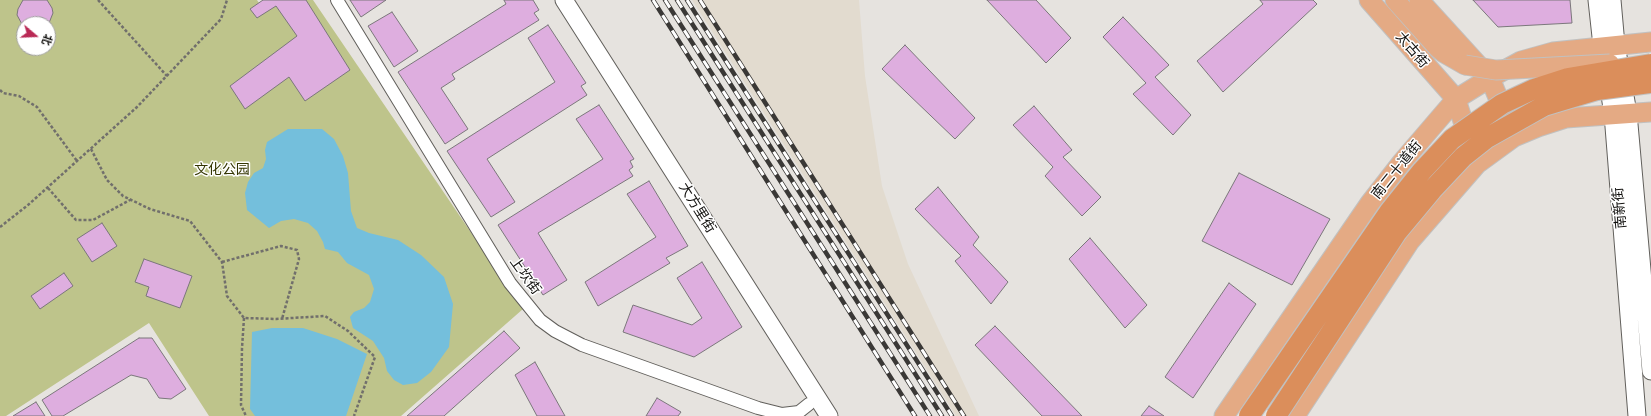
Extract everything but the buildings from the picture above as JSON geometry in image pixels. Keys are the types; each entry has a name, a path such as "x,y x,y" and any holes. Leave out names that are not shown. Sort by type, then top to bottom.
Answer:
{"highway":[{"path":"1249,416 1390,211 1422,171 1452,139 1502,104 1534,89 1568,78 1651,64"},
{"path":"1276,416 1397,232 1432,190 1463,157 1487,138 1544,106 1597,90 1651,83"}],"main road":[{"name":"大方里街","path":"552,0 812,410"},
{"name":"大方里街","path":"564,0 829,416"},
{"name":"太古街","path":"1369,0 1456,99"},
{"name":"太古街","path":"1395,0 1438,48 1465,65 1496,70 1651,61"},
{"path":"1419,0 1490,78 1514,137"},
{"name":"南新街","path":"1597,0 1609,45 1620,113 1651,371"},
{"name":"南新街","path":"1609,45 1612,0"},
{"name":"南二十道街","path":"1224,416 1370,203 1402,162 1456,99 1521,61 1553,52 1609,45 1651,42"},
{"path":"1456,99 1476,164"},
{"path":"1295,416 1410,241 1476,164 1514,137 1566,118 1651,112"},
{"name":"南新街","path":"1620,113 1637,416"}],"street":[{"name":"上坎街","path":"337,0 510,283 540,320 555,331 582,345 755,412 782,414 812,410"}],"path":[{"path":"98,0 167,76"},
{"path":"0,227 48,188 137,107 221,19 227,0"},
{"path":"0,90 3,93 19,96 37,107 77,161"},
{"path":"91,149 107,180 122,196 150,209 190,221 222,262 227,296 244,318 241,405 246,416"},
{"path":"48,188 76,220 93,220 131,200"},
{"path":"222,262 281,246 297,250 299,259 282,319"},
{"path":"244,318 282,319 325,316 348,330 375,357 354,416"}],"shaded area":[{"path":"692,0 859,0 865,76 882,186 908,264 979,416 956,416"}],"green space":[{"name":"文化公园","path":"0,0 257,0 259,3 263,0 313,0 523,309 401,416 209,416 149,323 6,416 0,416"}],"water":[{"path":"288,129 322,129 334,139 343,156 348,173 351,211 357,228 369,233 398,240 421,255 444,277 453,304 449,347 431,372 417,383 403,385 394,380 387,371 384,358 373,341 353,328 350,317 354,312 364,308 370,302 374,289 369,275 347,263 338,252 325,249 317,231 308,223 294,219 281,221 269,228 247,210 245,193 248,182 254,173 263,168 266,159 265,150 267,142"},
{"path":"272,328 303,328 337,339 367,354 346,416 255,416 250,409 252,332"}],"railway":[{"path":"653,0 915,416"},
{"path":"665,0 930,416"},
{"path":"677,0 942,416"},
{"path":"687,0 952,416"},
{"path":"700,0 964,416"}]}
